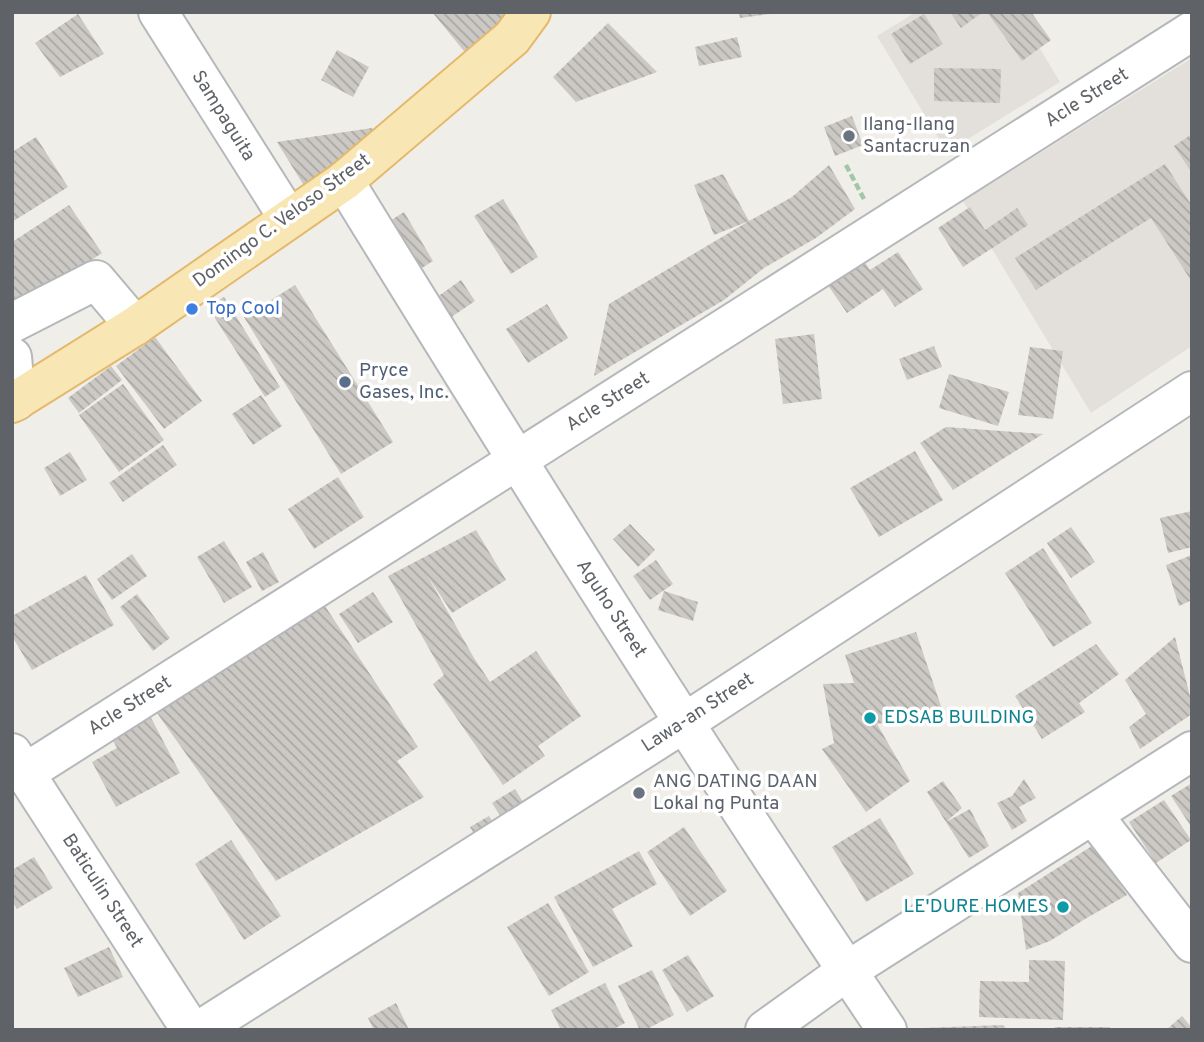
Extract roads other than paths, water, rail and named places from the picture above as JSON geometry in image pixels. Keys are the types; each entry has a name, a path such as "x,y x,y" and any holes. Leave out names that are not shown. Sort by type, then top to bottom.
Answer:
{"main road":[{"name":"Domingo C. Veloso Street","path":"14,402 135,326 344,181 512,38 531,12"}],"street":[{"name":"Sampaguita","path":"158,12 289,219"},
{"name":"Acle Street","path":"19,763 516,461 1192,31"},
{"name":"Aguho Street","path":"344,181 516,461 684,723 887,1030"},
{"path":"12,323 96,280 135,326"},
{"path":"12,357 14,402"},
{"name":"Lawa-an Street","path":"200,1030 684,723 1192,391"},
{"path":"765,1030 847,971 1192,751"},
{"name":"Baticulin Street","path":"19,763 191,1030"},
{"path":"1093,815 1192,943"}],"place":[{"name":"Ilang-Ilang Santacruzan","path":"849,136"},
{"name":"Top Cool","path":"192,309"},
{"name":"Pryce Gases, Inc.","path":"345,382"},
{"name":"EDSAB BUILDING","path":"870,718"},
{"name":"ANG DATING DAAN Lokal ng Punta","path":"639,793"},
{"name":"LE'DURE HOMES","path":"1063,907"}]}
